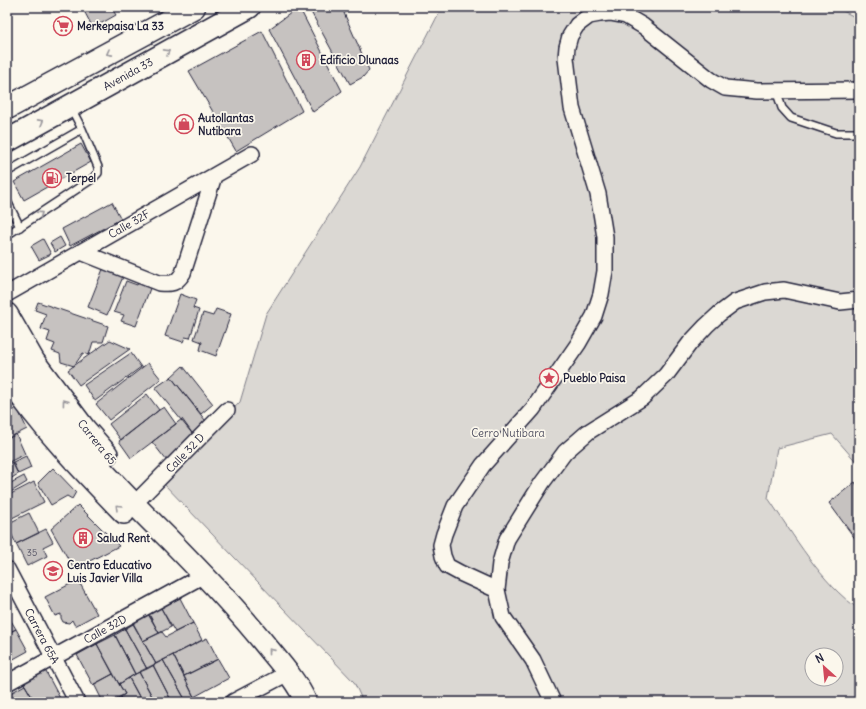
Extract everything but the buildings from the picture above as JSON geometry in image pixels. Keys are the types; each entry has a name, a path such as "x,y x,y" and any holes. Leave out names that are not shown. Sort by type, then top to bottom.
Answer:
{"main road":[{"path":"7,108 194,7"},
{"name":"Avenida 33","path":"7,141 249,7"}],"street":[{"path":"497,590 448,566 442,556 441,545 444,534 454,506 483,465 533,409 578,344 594,316 601,294 605,271 605,237 598,194 572,108 566,58 566,47 570,36 577,25 589,16 610,13 626,16 643,26 711,80 725,88 757,91 859,90"},
{"name":"Calle 32F","path":"7,294 252,154"},
{"path":"80,252 159,282 170,284 178,280 183,273 214,176"},
{"path":"553,702 533,660 504,617 497,590 500,563 507,539 542,483 565,452 588,432 642,398 666,375 690,343 719,314 735,302 766,292 784,290 840,302 859,300"},
{"name":"Carrera 65","path":"7,314 34,362 85,428 153,508 199,570"},
{"name":"Carrera 65","path":"7,346 22,371 69,433 146,517 246,620 288,673 306,702"},
{"name":"Carrera 65","path":"7,377 25,403 79,467 131,520 199,570"},
{"name":"Calle 32 D","path":"142,496 227,410"},
{"name":"Carrera 65A","path":"7,569 78,702"},
{"name":"Calle 32D","path":"7,683 54,658 199,570"},
{"path":"233,702 288,673"}],"lane":[{"path":"776,90 782,108 791,118 836,133 859,133"},
{"path":"7,235 92,179 98,173 98,167 82,129 70,106"},
{"path":"7,172 82,129"},
{"path":"7,201 20,227"}],"green space":[{"name":"Cerro Nutibara","path":"442,7 835,7 859,19 859,465 832,434 777,448 768,498 798,543 821,573 845,599 859,609 859,702 363,702 354,682 163,483 240,402 266,314 360,167"}],"place":[{"name":"Merkepaisa La 33","path":"63,26"},
{"name":"Edificio Dlunaas","path":"306,60"},
{"name":"Autollantas Nutibara","path":"184,124"},
{"name":"Terpel","path":"52,178"},
{"name":"Pueblo Paisa","path":"549,378"},
{"name":"Salud Rent","path":"83,538"},
{"name":"Centro Educativo Luis Javier Villa","path":"53,571"}]}
